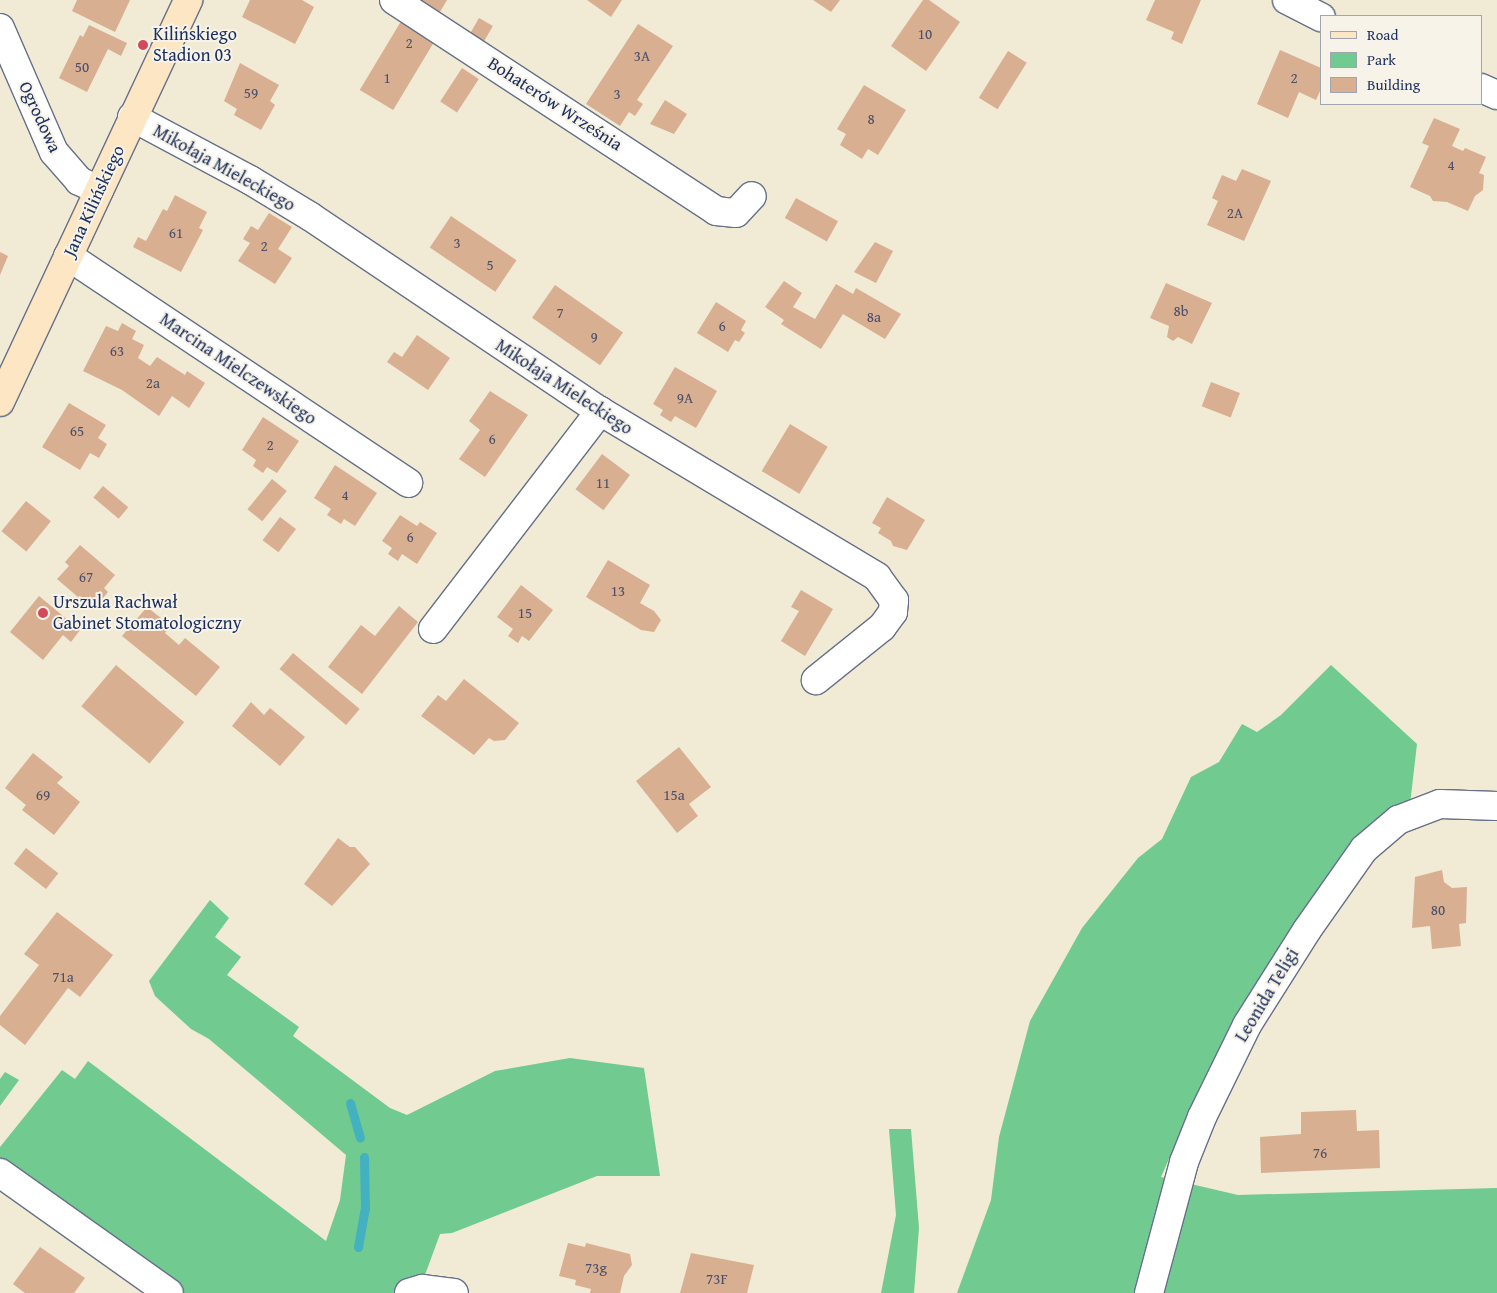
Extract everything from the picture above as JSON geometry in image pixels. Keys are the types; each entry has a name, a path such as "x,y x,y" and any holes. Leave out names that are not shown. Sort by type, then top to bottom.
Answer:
{"street":[{"name":"Jana Kilińskiego","path":"0,402 188,0"},
{"name":"Bohaterów Września","path":"394,0 716,211 736,212 752,196"},
{"path":"1287,0 1320,16"},
{"name":"Ogrodowa","path":"0,28 54,152 79,181 100,190"},
{"path":"1482,88 1497,95"},
{"name":"Mikołaja Mieleckiego","path":"132,117 250,180 311,217 600,411 877,578 894,600 893,612 882,627 816,680"},
{"name":"Marcina Mielczewskiego","path":"68,256 408,483"},
{"path":"433,629 600,411"},
{"name":"Leonida Teligi","path":"1149,1293 1184,1162 1202,1117 1247,1025 1307,930 1354,862 1364,849 1398,820 1440,804 1497,806"},
{"path":"0,1173 142,1285 169,1293"},
{"path":"409,1293 422,1289 454,1293"}],"green space":[{"path":"1331,665 1417,744 1409,813 1292,968 1192,1107 1161,1177 1238,1195 1497,1188 1497,1293 957,1293 991,1200 999,1137 1030,1021 1082,928 1138,858 1162,839 1191,777 1219,762 1242,724 1257,732 1281,715"},
{"path":"210,900 229,918 215,937 241,957 227,975 299,1027 293,1036 390,1108 407,1115 495,1071 570,1058 644,1068 660,1176 597,1176 452,1233 440,1234 425,1275 409,1281 396,1293 183,1293 0,1161 0,1147 62,1070 75,1079 88,1061 326,1241 340,1200 346,1155 209,1039 191,1029 155,996 149,981"},
{"path":"5,1072 19,1080 0,1106 0,1079"},
{"path":"889,1129 911,1129 919,1228 914,1293 881,1293 896,1215"}],"building":[{"path":"77,0 130,0 115,32 72,11"},
{"path":"250,0 302,0 314,7 295,44 242,17"},
{"path":"409,0 447,0 437,17"},
{"path":"587,0 622,0 611,17"},
{"path":"813,0 840,0 831,12"},
{"path":"923,0 929,0 960,22 926,71 891,46"},
{"path":"1155,0 1201,0 1182,44 1171,39 1174,32 1146,20"},
{"path":"403,18 436,38 393,110 360,90"},
{"path":"479,18 493,26 481,46 468,38"},
{"path":"638,24 673,46 637,100 643,104 635,116 629,112 620,126 586,104"},
{"path":"89,25 127,43 121,56 108,49 87,92 59,78 80,35 83,37"},
{"path":"1280,50 1320,68 1320,91 1316,100 1299,92 1288,118 1257,104"},
{"path":"1008,51 1027,63 998,109 979,98"},
{"path":"240,63 279,85 270,101 275,105 261,130 234,115 237,109 224,101"},
{"path":"462,68 479,79 457,112 440,102"},
{"path":"864,85 906,110 878,155 868,149 862,159 840,145 846,134 837,129"},
{"path":"665,100 687,114 674,134 650,124"},
{"path":"1434,118 1460,129 1452,146 1463,151 1465,148 1486,157 1479,173 1484,175 1483,190 1475,196 1468,211 1447,202 1433,201 1430,196 1410,187 1429,146 1422,143"},
{"path":"1242,169 1271,181 1244,241 1207,225 1218,201 1212,198 1222,175 1236,181"},
{"path":"175,195 207,212 199,228 203,230 181,272 133,247 138,237 146,241 163,209 167,211"},
{"path":"796,198 838,221 827,241 785,218"},
{"path":"269,213 292,227 278,249 292,258 275,284 238,261 250,243 243,239 251,226 258,230"},
{"path":"451,216 516,260 495,292 430,248"},
{"path":"875,242 893,251 876,283 854,272"},
{"path":"0,252 8,256 0,275"},
{"path":"784,281 802,293 793,307 815,319 836,284 853,294 856,288 901,314 885,339 843,314 821,349 781,324 784,320 765,307"},
{"path":"1166,283 1212,303 1192,344 1178,337 1173,341 1167,337 1169,326 1150,318"},
{"path":"555,285 623,333 600,365 532,318"},
{"path":"716,302 746,321 741,330 745,333 739,342 735,340 728,352 697,333"},
{"path":"122,323 136,331 132,339 144,345 138,358 150,366 157,357 185,375 187,371 205,383 189,408 172,396 159,416 122,390 83,371 106,326 118,331"},
{"path":"417,335 450,358 428,390 387,362 394,352 402,357"},
{"path":"675,367 717,391 696,428 675,416 671,422 660,415 663,410 653,404"},
{"path":"1211,382 1240,393 1231,417 1202,406"},
{"path":"490,391 528,415 485,477 459,459 480,430 469,421"},
{"path":"69,403 106,425 98,438 107,444 99,458 90,453 80,470 42,447"},
{"path":"263,417 299,441 277,473 267,467 263,473 253,466 256,460 242,450"},
{"path":"790,424 828,447 799,494 762,471"},
{"path":"602,454 630,475 603,510 576,489"},
{"path":"335,465 377,493 355,526 344,519 341,524 327,515 331,509 314,498"},
{"path":"272,479 287,491 262,521 247,509"},
{"path":"103,486 128,507 119,519 93,497"},
{"path":"887,497 925,520 907,550 893,546 891,541 878,533 881,528 872,523"},
{"path":"26,501 51,521 26,551 1,531"},
{"path":"400,515 417,526 420,522 437,533 417,564 402,554 398,561 388,554 392,548 382,541"},
{"path":"280,517 296,529 279,552 263,540"},
{"path":"80,545 115,575 104,588 108,592 93,610 57,579 69,566 65,562"},
{"path":"608,560 650,585 640,603 654,611 661,620 654,632 641,630 586,597"},
{"path":"521,585 553,610 529,641 522,636 518,643 508,636 513,629 497,617"},
{"path":"801,590 833,609 805,656 781,641 799,611 791,607"},
{"name":"Urszula Rachwał Gabinet Stomatologiczny","path":"39,596 80,630 71,642 63,635 43,660 10,632"},
{"path":"399,606 418,622 362,694 328,667 361,625 375,636"},
{"path":"147,607 171,626 165,633 179,645 185,638 220,667 196,696 122,636"},
{"path":"293,653 360,709 346,725 280,669"},
{"path":"116,665 184,722 149,764 81,706"},
{"path":"464,679 519,723 505,740 494,741 489,738 474,755 421,716 438,695 446,701"},
{"path":"251,702 264,715 270,708 305,737 280,766 232,726"},
{"path":"679,747 711,787 689,804 698,816 677,833 636,781"},
{"path":"33,753 63,777 57,783 80,802 54,835 22,810 26,805 5,788"},
{"path":"338,838 350,847 355,847 370,864 332,906 304,884"},
{"path":"26,848 58,873 46,889 14,864"},
{"path":"1442,870 1444,882 1452,888 1467,887 1466,923 1459,924 1461,946 1432,949 1430,926 1412,928 1415,877"},
{"path":"57,912 113,955 80,997 68,988 25,1045 0,1025 0,1016 39,965 24,954"},
{"path":"1356,1110 1357,1131 1379,1130 1380,1168 1261,1173 1260,1137 1301,1134 1301,1112"},
{"path":"568,1243 585,1247 586,1243 630,1254 632,1265 624,1276 620,1293 590,1293 591,1289 575,1285 576,1280 559,1276"},
{"path":"40,1247 85,1278 74,1293 25,1293 13,1284"},
{"path":"691,1253 754,1265 747,1293 680,1293"}],"waterway":[{"path":"350,1103 360,1138"},
{"path":"358,1247 365,1209 364,1157"}],"place":[{"name":"Kilińskiego Stadion 03","path":"143,45"},
{"name":"Urszula Rachwał Gabinet Stomatologiczny","path":"43,613"}]}
